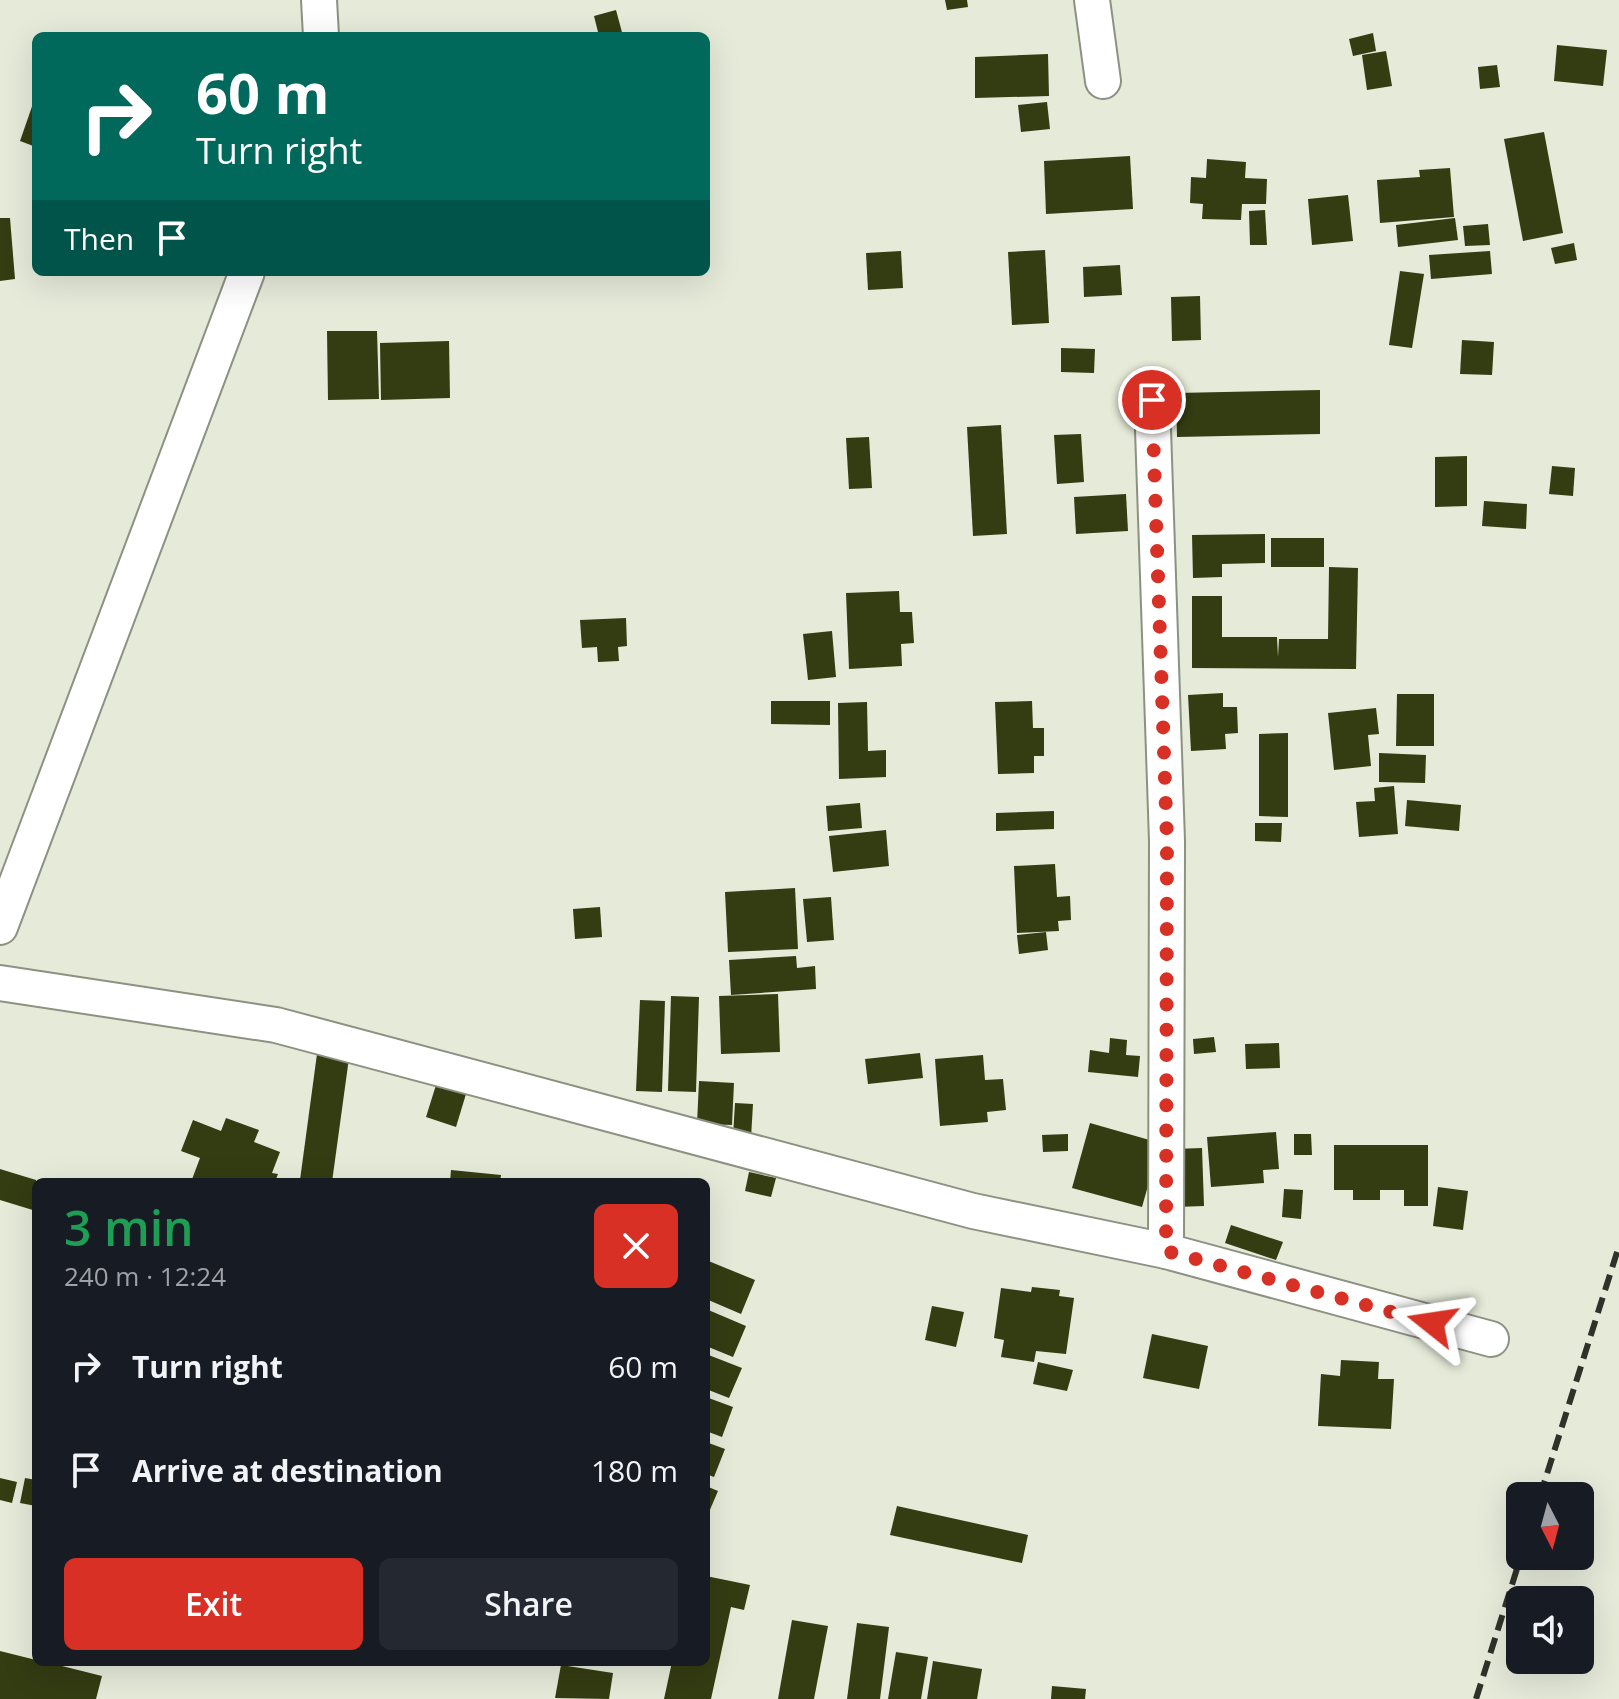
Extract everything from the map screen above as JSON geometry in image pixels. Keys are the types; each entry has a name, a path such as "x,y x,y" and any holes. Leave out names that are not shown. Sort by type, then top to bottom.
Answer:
{"street":[{"path":"319,0 321,32"},
{"path":"1092,0 1103,81"},
{"path":"0,927 245,276"},
{"path":"1152,400 1167,841 1166,1251"},
{"path":"0,983 276,1025 973,1211 1166,1251 1491,1339"}],"building":[{"path":"945,0 967,0 968,7 947,10"},
{"path":"616,10 622,32 598,32 594,16"},
{"path":"1373,33 1376,51 1353,56 1349,39"},
{"path":"1557,45 1607,50 1603,86 1554,81"},
{"path":"1386,51 1392,86 1367,90 1362,55"},
{"path":"1048,54 1049,96 975,98 975,57"},
{"path":"1497,65 1500,87 1480,89 1478,67"},
{"path":"1047,102 1050,129 1021,132 1018,105"},
{"path":"32,106 32,146 20,141"},
{"path":"1544,132 1563,233 1523,241 1504,139"},
{"path":"1130,156 1133,209 1046,214 1044,161"},
{"path":"1207,159 1246,162 1245,178 1267,179 1266,204 1242,204 1241,220 1202,219 1203,204 1190,203 1191,177 1206,178"},
{"path":"1450,168 1454,217 1380,223 1377,180 1420,177 1419,170"},
{"path":"1348,195 1353,241 1312,245 1308,199"},
{"path":"1265,210 1267,245 1250,245 1249,211"},
{"path":"0,218 10,218 15,279 0,281"},
{"path":"1455,218 1458,240 1398,247 1396,225"},
{"path":"1488,224 1490,245 1465,246 1463,226"},
{"path":"1574,243 1577,260 1555,264 1551,248"},
{"path":"1045,250 1049,323 1012,325 1008,252"},
{"path":"901,251 903,288 868,290 866,253"},
{"path":"1490,251 1492,274 1431,279 1429,255"},
{"path":"1120,265 1122,295 1084,297 1083,267"},
{"path":"1400,271 1424,274 1412,348 1389,345"},
{"path":"1200,296 1201,340 1172,341 1171,297"},
{"path":"327,331 377,331 379,399 328,400"},
{"path":"1462,340 1494,342 1492,375 1460,374"},
{"path":"449,341 450,398 381,400 380,343"},
{"path":"1061,348 1095,349 1094,373 1061,372"},
{"path":"1320,390 1320,434 1177,437 1176,393"},
{"path":"1001,425 1007,534 973,536 967,427"},
{"path":"1081,434 1084,482 1057,484 1054,435"},
{"path":"869,437 872,488 849,489 846,438"},
{"path":"1467,456 1467,506 1435,507 1435,457"},
{"path":"1552,466 1575,468 1573,496 1549,494"},
{"path":"1126,494 1128,531 1076,534 1074,497"},
{"path":"1484,501 1527,504 1526,529 1482,526"},
{"path":"1265,534 1265,563 1222,564 1222,577 1193,578 1192,535"},
{"path":"1271,538 1324,538 1324,567 1271,567"},
{"path":"1329,567 1358,568 1356,669 1192,668 1192,596 1222,596 1222,637 1277,637 1278,657 1279,639 1328,639"},
{"path":"899,591 900,612 912,612 914,643 901,644 902,666 849,669 846,593"},
{"path":"626,618 627,646 618,647 619,661 598,662 597,647 582,648 580,620"},
{"path":"832,631 836,677 808,680 803,634"},
{"path":"1223,693 1223,707 1237,707 1238,733 1225,734 1226,749 1191,751 1188,695"},
{"path":"1397,694 1434,694 1434,746 1396,746"},
{"path":"771,701 830,701 830,725 771,724"},
{"path":"1032,701 1033,728 1044,728 1044,756 1034,756 1034,773 998,774 995,702"},
{"path":"867,702 868,751 886,750 886,777 839,779 838,703"},
{"path":"1376,708 1379,734 1368,735 1371,766 1334,770 1328,713"},
{"path":"1288,733 1288,817 1259,816 1259,734"},
{"path":"1379,753 1426,755 1425,783 1379,782"},
{"path":"1394,786 1398,834 1359,837 1356,802 1375,801 1374,788"},
{"path":"1407,800 1461,805 1459,831 1405,826"},
{"path":"860,803 862,828 828,831 826,806"},
{"path":"1054,811 1054,829 996,831 996,813"},
{"path":"1255,823 1282,823 1281,842 1255,841"},
{"path":"886,830 889,866 833,872 829,836"},
{"path":"1055,864 1057,897 1070,896 1071,920 1058,921 1059,931 1017,933 1014,866"},
{"path":"795,888 798,949 728,952 725,892"},
{"path":"831,897 834,940 807,942 803,899"},
{"path":"600,907 602,937 575,939 573,909"},
{"path":"1046,932 1048,950 1019,954 1017,935"},
{"path":"796,956 797,968 815,966 816,989 731,995 729,960"},
{"path":"778,994 780,1052 721,1054 719,996"},
{"path":"671,996 699,997 696,1092 668,1091"},
{"path":"640,1000 665,1001 662,1092 636,1091"},
{"path":"1214,1037 1216,1052 1194,1054 1193,1039"},
{"path":"1110,1038 1127,1040 1126,1055 1140,1056 1138,1077 1088,1072 1090,1050 1109,1053"},
{"path":"1279,1043 1280,1068 1246,1069 1245,1044"},
{"path":"920,1053 923,1078 868,1084 865,1059"},
{"path":"317,1054 349,1058 333,1178 300,1178"},
{"path":"983,1055 985,1080 1003,1079 1006,1110 987,1112 988,1122 940,1126 935,1059"},
{"path":"699,1081 734,1083 732,1125 697,1124"},
{"path":"436,1085 466,1094 456,1127 426,1117"},
{"path":"735,1103 753,1104 751,1138 733,1136"},
{"path":"226,1118 259,1130 254,1142 280,1152 272,1173 278,1174 276,1178 192,1178 200,1158 181,1151 193,1120 221,1131"},
{"path":"1090,1123 1160,1143 1142,1207 1072,1188"},
{"path":"1276,1132 1279,1169 1263,1170 1264,1183 1211,1187 1207,1137"},
{"path":"1068,1134 1068,1151 1043,1152 1042,1135"},
{"path":"1294,1134 1311,1134 1312,1155 1294,1155"},
{"path":"1334,1145 1428,1145 1428,1206 1404,1206 1404,1190 1380,1190 1380,1200 1353,1200 1353,1190 1334,1190"},
{"path":"1202,1148 1204,1206 1176,1207 1174,1149"},
{"path":"0,1169 32,1179 32,1210 0,1200"},
{"path":"451,1170 501,1175 501,1178 450,1178"},
{"path":"749,1172 776,1178 771,1197 745,1191"},
{"path":"1438,1187 1468,1191 1463,1230 1433,1226"},
{"path":"1284,1189 1303,1190 1301,1219 1282,1217"},
{"path":"1231,1225 1283,1242 1276,1260 1225,1243"},
{"path":"710,1262 755,1280 741,1314 710,1301"},
{"path":"1032,1287 1060,1290 1059,1296 1074,1298 1066,1354 1036,1351 1034,1362 1001,1357 1004,1340 994,1338 1001,1288 1031,1292"},
{"path":"932,1306 964,1312 956,1347 925,1340"},
{"path":"710,1311 746,1326 733,1357 710,1348"},
{"path":"1152,1334 1208,1346 1199,1389 1143,1378"},
{"path":"710,1356 742,1368 729,1398 710,1391"},
{"path":"1341,1360 1379,1362 1378,1379 1394,1379 1391,1429 1318,1426 1321,1374 1340,1376"},
{"path":"1038,1362 1073,1370 1067,1391 1033,1384"},
{"path":"710,1398 733,1407 722,1437 710,1432"},
{"path":"710,1443 725,1449 714,1477 710,1476"},
{"path":"0,1478 17,1482 12,1503 0,1500"},
{"path":"25,1478 32,1479 32,1505 20,1503"},
{"path":"710,1488 718,1491 710,1510"},
{"path":"897,1506 1028,1535 1022,1563 890,1535"},
{"path":"710,1577 750,1585 744,1610 731,1607 711,1699 664,1699 671,1666 710,1666"},
{"path":"792,1620 828,1626 814,1699 778,1699"},
{"path":"857,1623 889,1627 880,1699 847,1699"},
{"path":"0,1651 32,1659 32,1666 62,1666 102,1676 96,1699 0,1699"},
{"path":"896,1652 928,1657 921,1699 888,1699"},
{"path":"933,1661 982,1669 977,1699 927,1699"},
{"path":"561,1666 613,1673 609,1699 555,1698"},
{"path":"1052,1686 1086,1689 1085,1699 1051,1699"}],"railway":[{"path":"1544,1482 1619,1246"},
{"path":"1476,1699 1517,1570"}],"route":[{"path":"1152,400 1167,841 1166,1251 1432,1323"}]}
